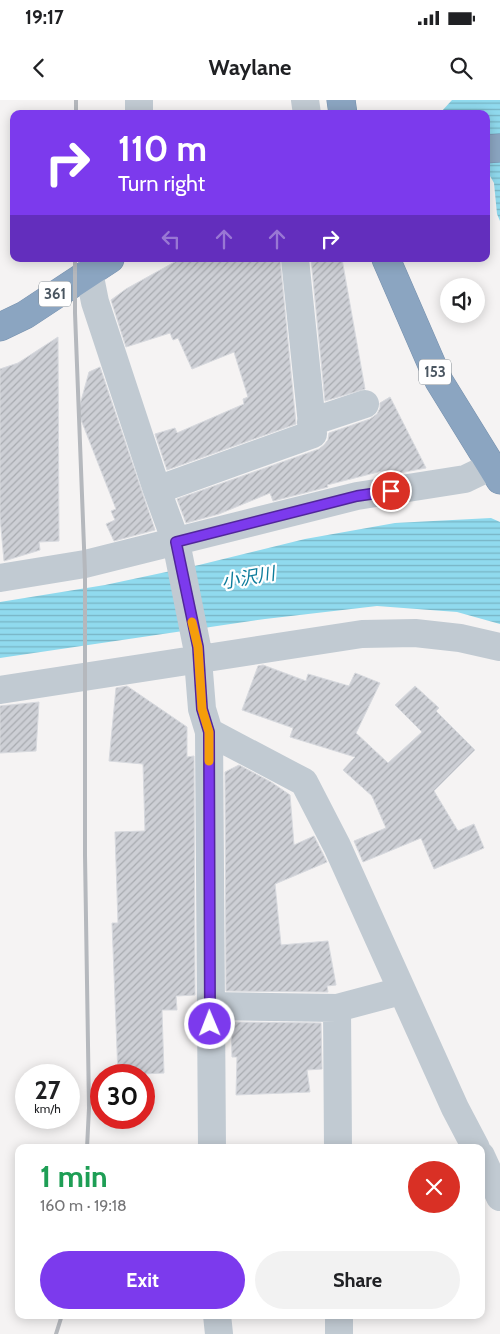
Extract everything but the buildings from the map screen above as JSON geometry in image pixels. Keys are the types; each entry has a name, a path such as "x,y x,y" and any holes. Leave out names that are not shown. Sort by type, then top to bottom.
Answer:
{"highway":[{"name":"153","path":"387,262 439,381 497,475"},
{"name":"361","path":"0,327 25,315 99,266"}],"street":[{"path":"157,490 313,434 295,262"},
{"path":"99,266 95,302 177,546 198,654 202,709 209,732 212,1144"},
{"path":"312,422 365,404"},
{"path":"0,578 177,546 357,496 497,475"},
{"path":"0,690 198,654 362,634 415,633 460,638 500,647"},
{"path":"209,732 304,782 337,846 401,992 455,1108 477,1144"},
{"path":"210,1006 337,1008 401,992"},
{"path":"337,1008 338,1144"},
{"path":"486,1159 500,1197"},
{"path":"217,1319 219,1334"},
{"path":"339,1319 339,1334"}],"water":[{"path":"452,100 500,100 500,221 497,214 494,183 490,176 490,110 443,110"},
{"name":"小沢川","path":"491,518 500,522 500,624 457,612 377,606 265,619 0,658 0,602 105,585 199,565 305,539 395,523"}],"railway":[{"path":"76,100 76,110"},
{"path":"75,262 75,313 85,573 85,855 89,1108 87,1144"},
{"path":"56,1334 61,1319"}],"slow traffic":[{"path":"192,622 198,647 202,709 209,732 209,761"}],"route":[{"path":"210,1024 209,732 202,709 198,647 176,542 357,496 391,491"}]}
